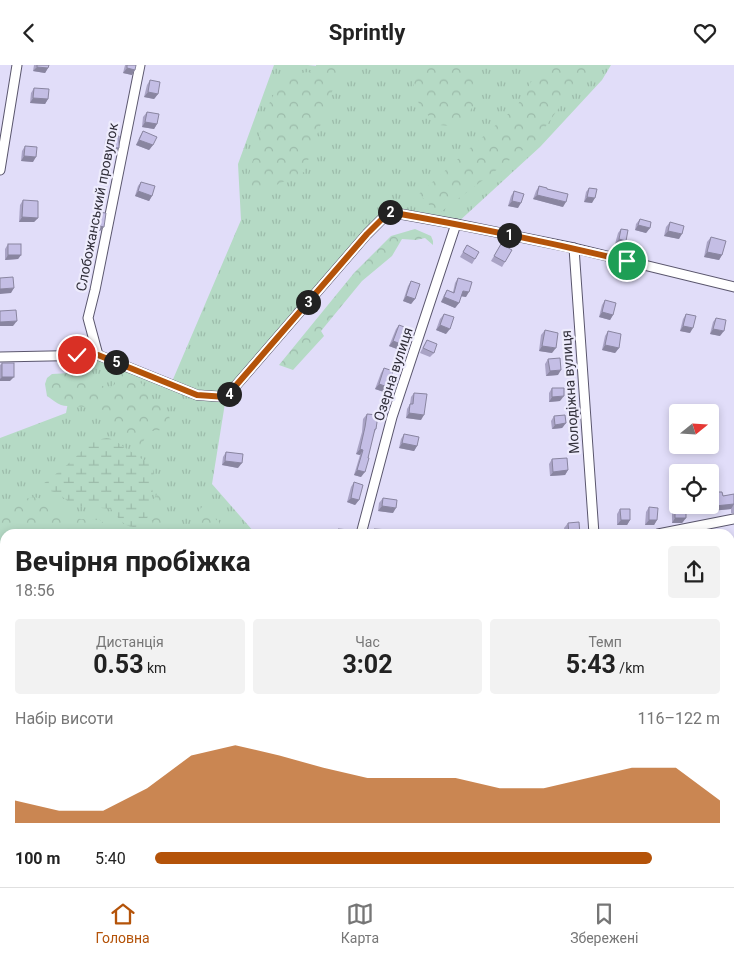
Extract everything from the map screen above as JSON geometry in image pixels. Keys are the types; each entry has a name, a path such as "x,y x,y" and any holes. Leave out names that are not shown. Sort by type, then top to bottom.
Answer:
{"street":[{"path":"0,171 17,65"},
{"name":"Слобожанський провулок","path":"98,355 88,318 140,65"},
{"path":"0,357 98,355 197,395 226,397 367,234 389,212 574,248 734,287"},
{"name":"Озерна вулиця","path":"363,529 392,417 456,224"},
{"name":"Молодіжна вулиця","path":"574,248 594,529"},
{"path":"683,529 734,519"}],"green space":[{"path":"274,65 611,65 602,80 540,147 456,224 389,213 226,397 212,484 251,529 0,529 0,438 66,413 77,355 98,355 171,384 241,220 238,164"},
{"path":"323,65 348,65 333,89 304,172 268,189 256,192 245,190 266,110 277,88 298,73 322,71"},
{"path":"426,65 470,65 470,69 478,79 473,106 461,127 439,125 421,109 413,88 416,75"},
{"path":"541,65 602,65 571,91 536,140 438,214 419,194 517,106"},
{"path":"415,229 431,236 433,245 425,238 416,240 402,239 392,256 362,281 321,331 324,336 293,370 279,365 354,273 391,236"},
{"path":"118,372 126,373 137,379 151,398 169,416 169,427 151,431 146,435 141,447 135,448 111,428 112,416 107,412 95,408 61,405 47,396 45,384 47,378 52,374 70,373 92,383 110,388 115,384"},
{"path":"108,438 151,463 154,475 154,489 149,503 149,514 139,526 130,527 126,525 111,509 72,505 58,493 46,490 43,484 91,444"},
{"path":"158,493 163,497 164,518 179,529 149,529 153,528 152,505"},
{"path":"34,497 54,502 69,517 100,520 112,529 0,529 0,504"},
{"path":"204,505 209,507 221,527 218,529 197,529 199,510"}],"building":[{"path":"37,65 49,65 48,68 37,67"},
{"path":"127,65 136,65 135,70 127,68"},
{"path":"150,80 160,82 158,94 148,92"},
{"path":"34,88 49,89 48,99 33,98"},
{"path":"147,112 159,114 157,124 145,122"},
{"path":"143,131 157,137 153,145 139,140"},
{"path":"108,135 119,136 119,148 107,147"},
{"path":"25,146 37,147 36,157 24,156"},
{"path":"141,182 155,186 152,196 138,191"},
{"path":"539,186 568,194 566,202 537,195"},
{"path":"589,188 597,189 595,198 587,197"},
{"path":"514,191 524,194 521,203 512,201"},
{"path":"23,200 38,201 38,218 22,217"},
{"path":"97,212 106,213 104,227 95,225"},
{"path":"640,219 651,222 650,228 638,225"},
{"path":"670,222 684,226 682,234 668,231"},
{"path":"621,229 628,230 626,241 619,239"},
{"path":"711,237 726,241 722,255 707,252"},
{"path":"8,244 21,244 21,255 8,255"},
{"path":"501,244 512,250 505,262 494,256"},
{"path":"467,245 479,252 475,259 463,252"},
{"path":"13,277 14,288 0,289 0,278"},
{"path":"458,278 472,282 469,292 463,291 459,303 444,297 447,290 454,293"},
{"path":"411,281 420,284 415,299 406,296"},
{"path":"605,300 616,303 613,315 602,312"},
{"path":"16,310 17,321 0,322 0,311"},
{"path":"444,314 454,317 450,329 440,325"},
{"path":"686,314 696,316 693,328 683,326"},
{"path":"716,318 726,320 724,331 713,329"},
{"path":"399,325 407,328 401,344 393,341"},
{"path":"545,330 558,333 556,348 542,346"},
{"path":"608,331 621,334 619,348 605,345"},
{"path":"427,340 437,344 434,353 423,348"},
{"path":"560,358 561,370 550,371 548,359"},
{"path":"2,363 14,363 14,377 2,377"},
{"path":"384,368 393,371 388,387 379,384"},
{"path":"552,388 564,388 564,396 552,397"},
{"path":"414,393 427,394 424,415 409,413 410,404 413,404"},
{"path":"367,414 378,415 365,472 357,470 363,450 360,449"},
{"path":"565,415 566,423 555,425 554,416"},
{"path":"404,434 419,437 417,446 402,443"},
{"path":"226,452 243,454 242,463 225,461"},
{"path":"567,458 568,470 553,472 552,459"},
{"path":"354,482 363,485 359,500 351,498"},
{"path":"719,492 722,492 723,496 734,494 734,504 719,506"},
{"path":"383,498 397,500 396,508 382,506"},
{"path":"649,507 658,508 657,520 649,520"},
{"path":"620,509 630,509 630,520 621,520"},
{"path":"675,514 686,514 686,518 675,518"},
{"path":"579,522 580,529 569,529 568,523"}],"route":[{"path":"77,355 98,355 197,395 226,397 367,234 389,212 574,248 627,261"}]}
